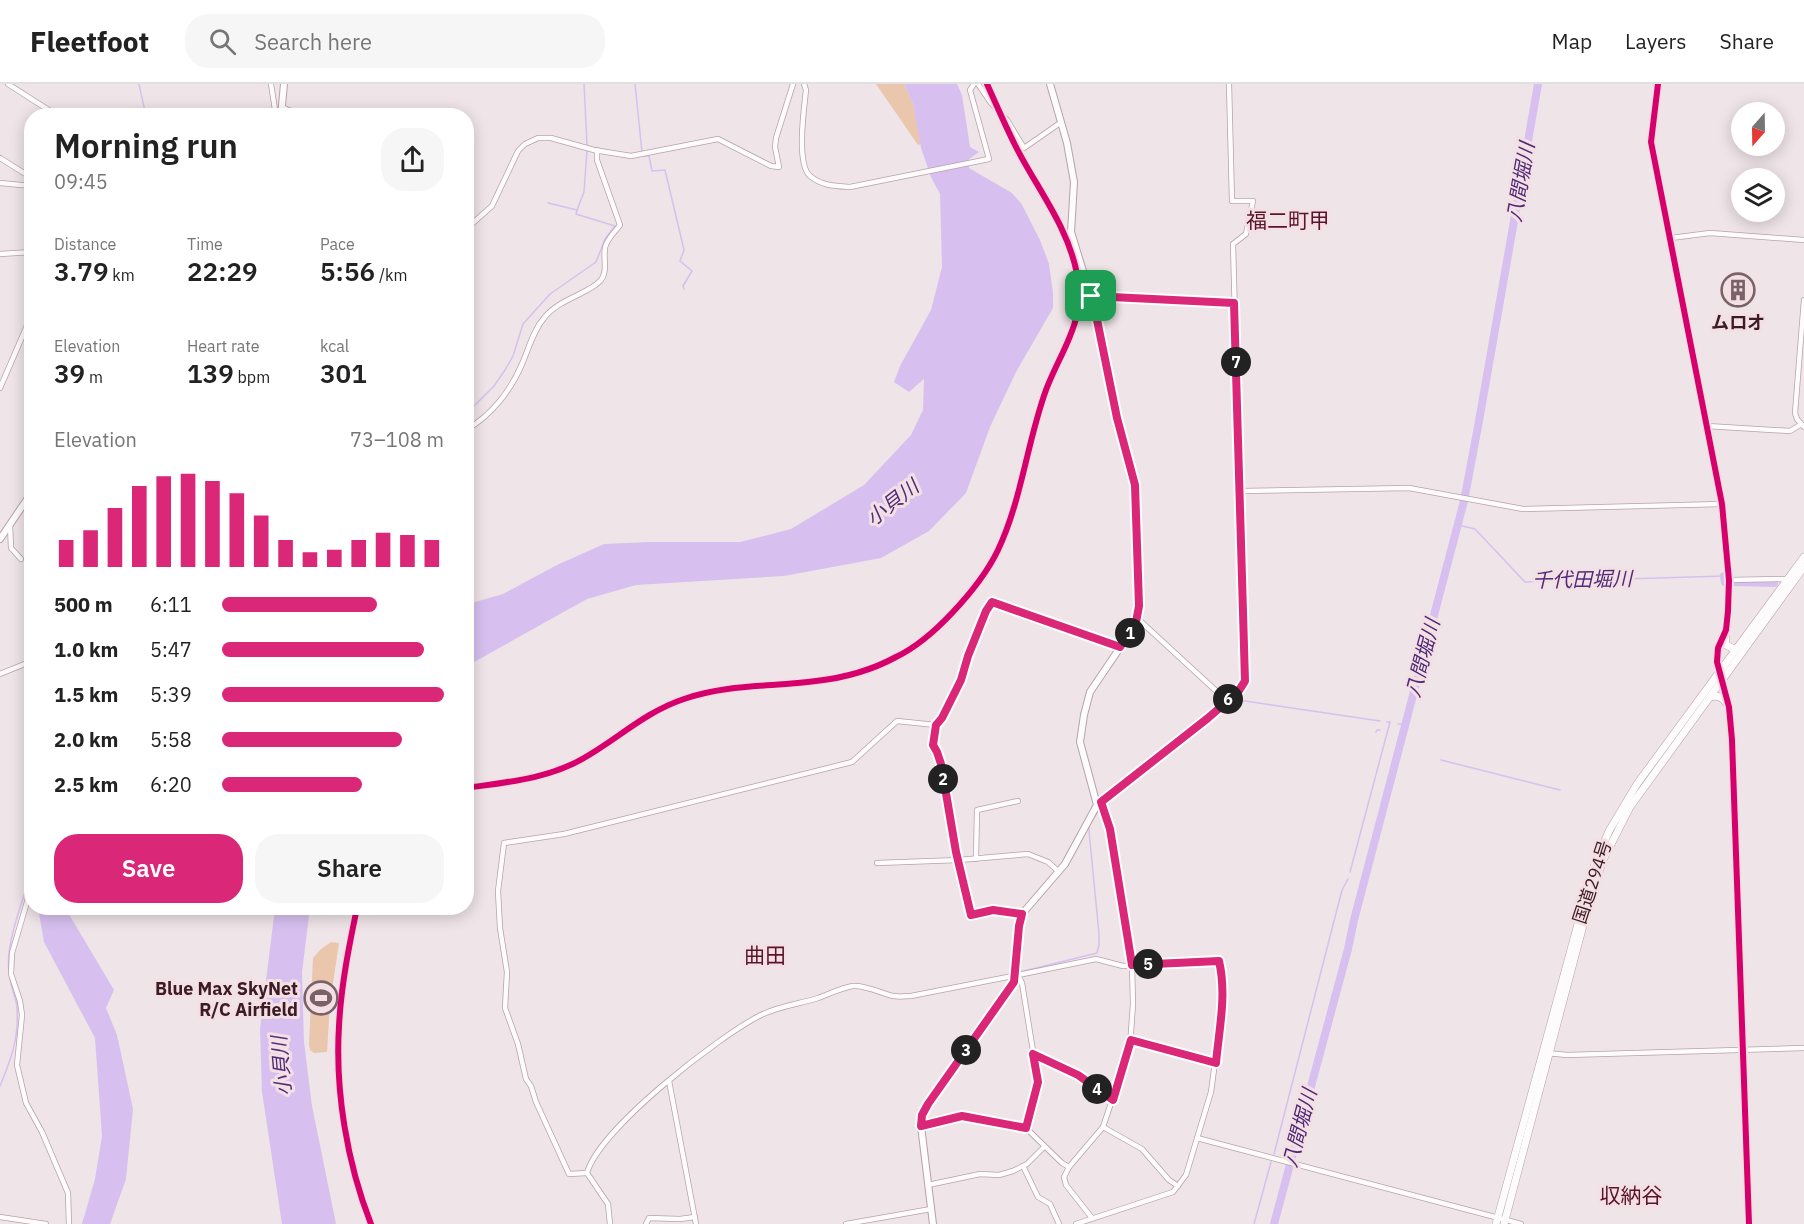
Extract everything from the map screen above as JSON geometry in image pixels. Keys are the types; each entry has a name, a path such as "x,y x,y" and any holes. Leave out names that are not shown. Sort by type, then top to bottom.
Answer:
{"highway":[{"name":"国道294号","path":"1545,1053 1590,899 1607,851 1630,807 1722,680 1804,557"},
{"name":"国道294号","path":"1501,1221 1593,869 1609,831 1637,784 1734,649 1791,579 1804,567"},
{"path":"1725,632 1726,645 1734,649"},
{"path":"1710,697 1718,696 1729,707"}],"main road":[{"path":"282,107 284,84"},
{"path":"933,1224 921,1126 922,1115 1014,982 1017,975 1019,926 1022,914 1065,864 1100,802 1082,754 1081,732 1090,692 1138,619 1135,485 1117,418 1095,310 1071,232 1074,182 1067,143 1050,84"},
{"path":"0,539 24,504"}],"street":[{"path":"8,84 46,108"},
{"path":"271,84 275,108"},
{"path":"474,222 492,206 518,151 525,144 538,138 551,138 631,156 718,139 771,166 779,167 775,147 776,138 793,84"},
{"path":"804,84 806,90 803,164 806,172 812,178 828,186 850,187 989,159 970,90 976,84 1007,120 1024,148 1060,123"},
{"path":"1092,1218 1066,1185 1064,1177 1069,1167 1103,1127 1131,1040 1132,965 1110,829 1100,802 1185,737 1238,692 1245,681 1233,244 1246,234 1253,201 1232,201 1229,84"},
{"path":"1658,84 1651,142 1722,504 1729,580 1725,632 1717,655 1718,671 1729,707 1732,740 1749,1224"},
{"path":"474,424 488,414 507,392 535,332 550,310 602,279 606,270 605,246 620,225 597,160 597,150"},
{"path":"0,158 24,173"},
{"path":"0,183 24,185"},
{"path":"1671,238 1710,233 1804,240"},
{"path":"0,254 24,252"},
{"path":"1091,296 1234,303"},
{"path":"1707,426 1790,431 1802,426 1796,413 1796,404 1804,300"},
{"path":"0,388 24,332"},
{"path":"1241,491 1409,488 1523,509 1722,504"},
{"path":"10,525 11,548 21,559"},
{"path":"1729,580 1804,579"},
{"path":"1022,914 993,910 971,915 941,764 933,745 936,725 942,718 961,680 968,656 986,611 992,602 1120,647"},
{"path":"1138,619 1226,700"},
{"path":"0,674 24,664"},
{"path":"587,1173 569,1174 526,1079 520,1050 505,1008 507,972 500,928 498,891 504,843 564,834 852,762 897,721 936,725"},
{"path":"976,859 977,810 1018,801"},
{"path":"877,863 976,859 1028,854 1048,862 1058,872"},
{"path":"24,912 12,953 11,974 22,1015 17,1065 26,1103 68,1193 69,1224"},
{"path":"587,1173 590,1163 616,1130 678,1072 739,1027 763,1014 788,1005 815,999 853,986 895,997 911,996 1096,958 1123,966 1219,961 1224,981 1224,994 1216,1063 1211,1092 1186,1175 1173,1192 1076,1224"},
{"path":"1017,975 1022,983 1038,1082 1026,1128"},
{"path":"1131,1040 1216,1063"},
{"path":"1545,1053 1567,1055 1804,1048"},
{"path":"1033,1054 1078,1075 1113,1100"},
{"path":"669,1082 696,1224"},
{"path":"921,1126 962,1116 1026,1128 1044,1147 1069,1167"},
{"path":"1103,1127 1142,1149 1169,1180 1178,1186"},
{"path":"1197,1138 1501,1221 1521,1224"},
{"path":"928,1185 980,1174 999,1175 1023,1166 1044,1147"},
{"path":"1023,1166 1038,1197 1050,1204 1059,1224"},
{"path":"587,1173 609,1204 610,1224"},
{"path":"846,1224 931,1209"},
{"path":"0,1217 46,1224"},
{"path":"646,1224 649,1218 695,1217"}],"shaded area":[{"path":"876,84 904,84 913,104 922,143 918,145"},
{"name":"Blue Max SkyNet R/C Airfield","path":"331,942 339,943 330,1003 327,1052 314,1053 310,1050 309,1044 313,958"}],"water":[{"name":"小貝川","path":"904,84 957,84 962,95 970,147 979,152 969,159 969,168 1012,193 1021,203 1040,240 1049,264 1053,293 1053,308 1016,372 990,427 966,493 929,531 881,558 784,576 636,585 587,599 474,662 474,602 503,594 557,565 604,544 740,542 791,529 864,485 911,435 923,410 924,379 909,392 894,382 900,366 931,310 942,267 940,194 931,177 921,148 913,104"},
{"path":"39,915 69,915 114,990 106,1008 117,1035 133,1109 126,1179 110,1224 82,1224 95,1179 102,1136 95,1038 44,942"},
{"name":"小貝川","path":"274,915 309,915 302,972 304,1042 312,1106 336,1224 282,1224 262,1092 260,1029"}],"waterway":[{"path":"139,84 144,108"},
{"path":"584,84 587,145"},
{"path":"635,84 642,152"},
{"name":"八間堀川","path":"1274,1224 1464,501 1538,84"},
{"path":"548,203 577,210 584,192 587,150"},
{"path":"643,156 649,156 652,171 665,170 684,250 680,261 692,271 683,286 684,289"},
{"path":"474,406 494,386 505,370 513,356 523,324 550,294 596,262 605,239 615,226 576,214 577,210"},
{"name":"千代田堀川","path":"1458,525 1475,529 1525,582 1724,576"},
{"name":"千代田堀川","path":"1724,576 1725,582"},
{"name":"千代田堀川","path":"1733,582 1774,583"},
{"path":"1232,699 1380,721"},
{"path":"1168,753 1206,722"},
{"path":"1350,872 1390,722 1387,722"},
{"name":"八間堀川","path":"1398,724 1406,725"},
{"path":"1376,732 1380,730"},
{"path":"1441,760 1560,790"},
{"path":"1104,803 1133,780"},
{"path":"1020,972 1097,953 1099,934 1089,826 1101,806"},
{"path":"1274,1154 1342,890 1348,879"},
{"path":"9,972 8,961 12,936 24,896"},
{"path":"0,1086 11,1058 17,1030 17,1005 10,977"},
{"path":"1254,1224 1271,1162"}],"cycle path":[{"path":"474,787 527,779 556,771 584,758 670,704 700,694 733,688 826,680 877,666 904,653 926,638 978,583 994,559 1013,511 1039,410 1075,321 1079,291 1073,256 1059,223 1023,161 987,84"},
{"path":"1658,84 1651,142 1722,504 1729,580 1726,630 1718,648 1717,662 1729,707 1732,740 1749,1224"},
{"path":"356,915 342,996 338,1051 339,1076 349,1152 371,1224"}],"place":[{"name":"ムロオ","path":"1738,290"},
{"name":"Blue Max SkyNet R/C Airfield","path":"321,998"}],"district":[{"name":"福二町甲","path":"1288,220"},
{"name":"曲田","path":"765,955"},
{"name":"収納谷","path":"1631,1195"}],"route":[{"path":"1091,296 1234,303 1245,681 1238,692 1226,700 1208,718 1101,802 1110,829 1132,965 1219,961 1224,981 1224,994 1216,1063 1131,1040 1113,1100 1078,1075 1033,1054 1038,1082 1026,1128 962,1116 921,1126 922,1115 928,1104 1014,982 1022,914 993,910 971,915 956,852 941,764 933,745 936,725 942,718 961,680 968,656 984,621 986,611 992,602 1120,647 1138,619 1137,498 1091,296"}]}
